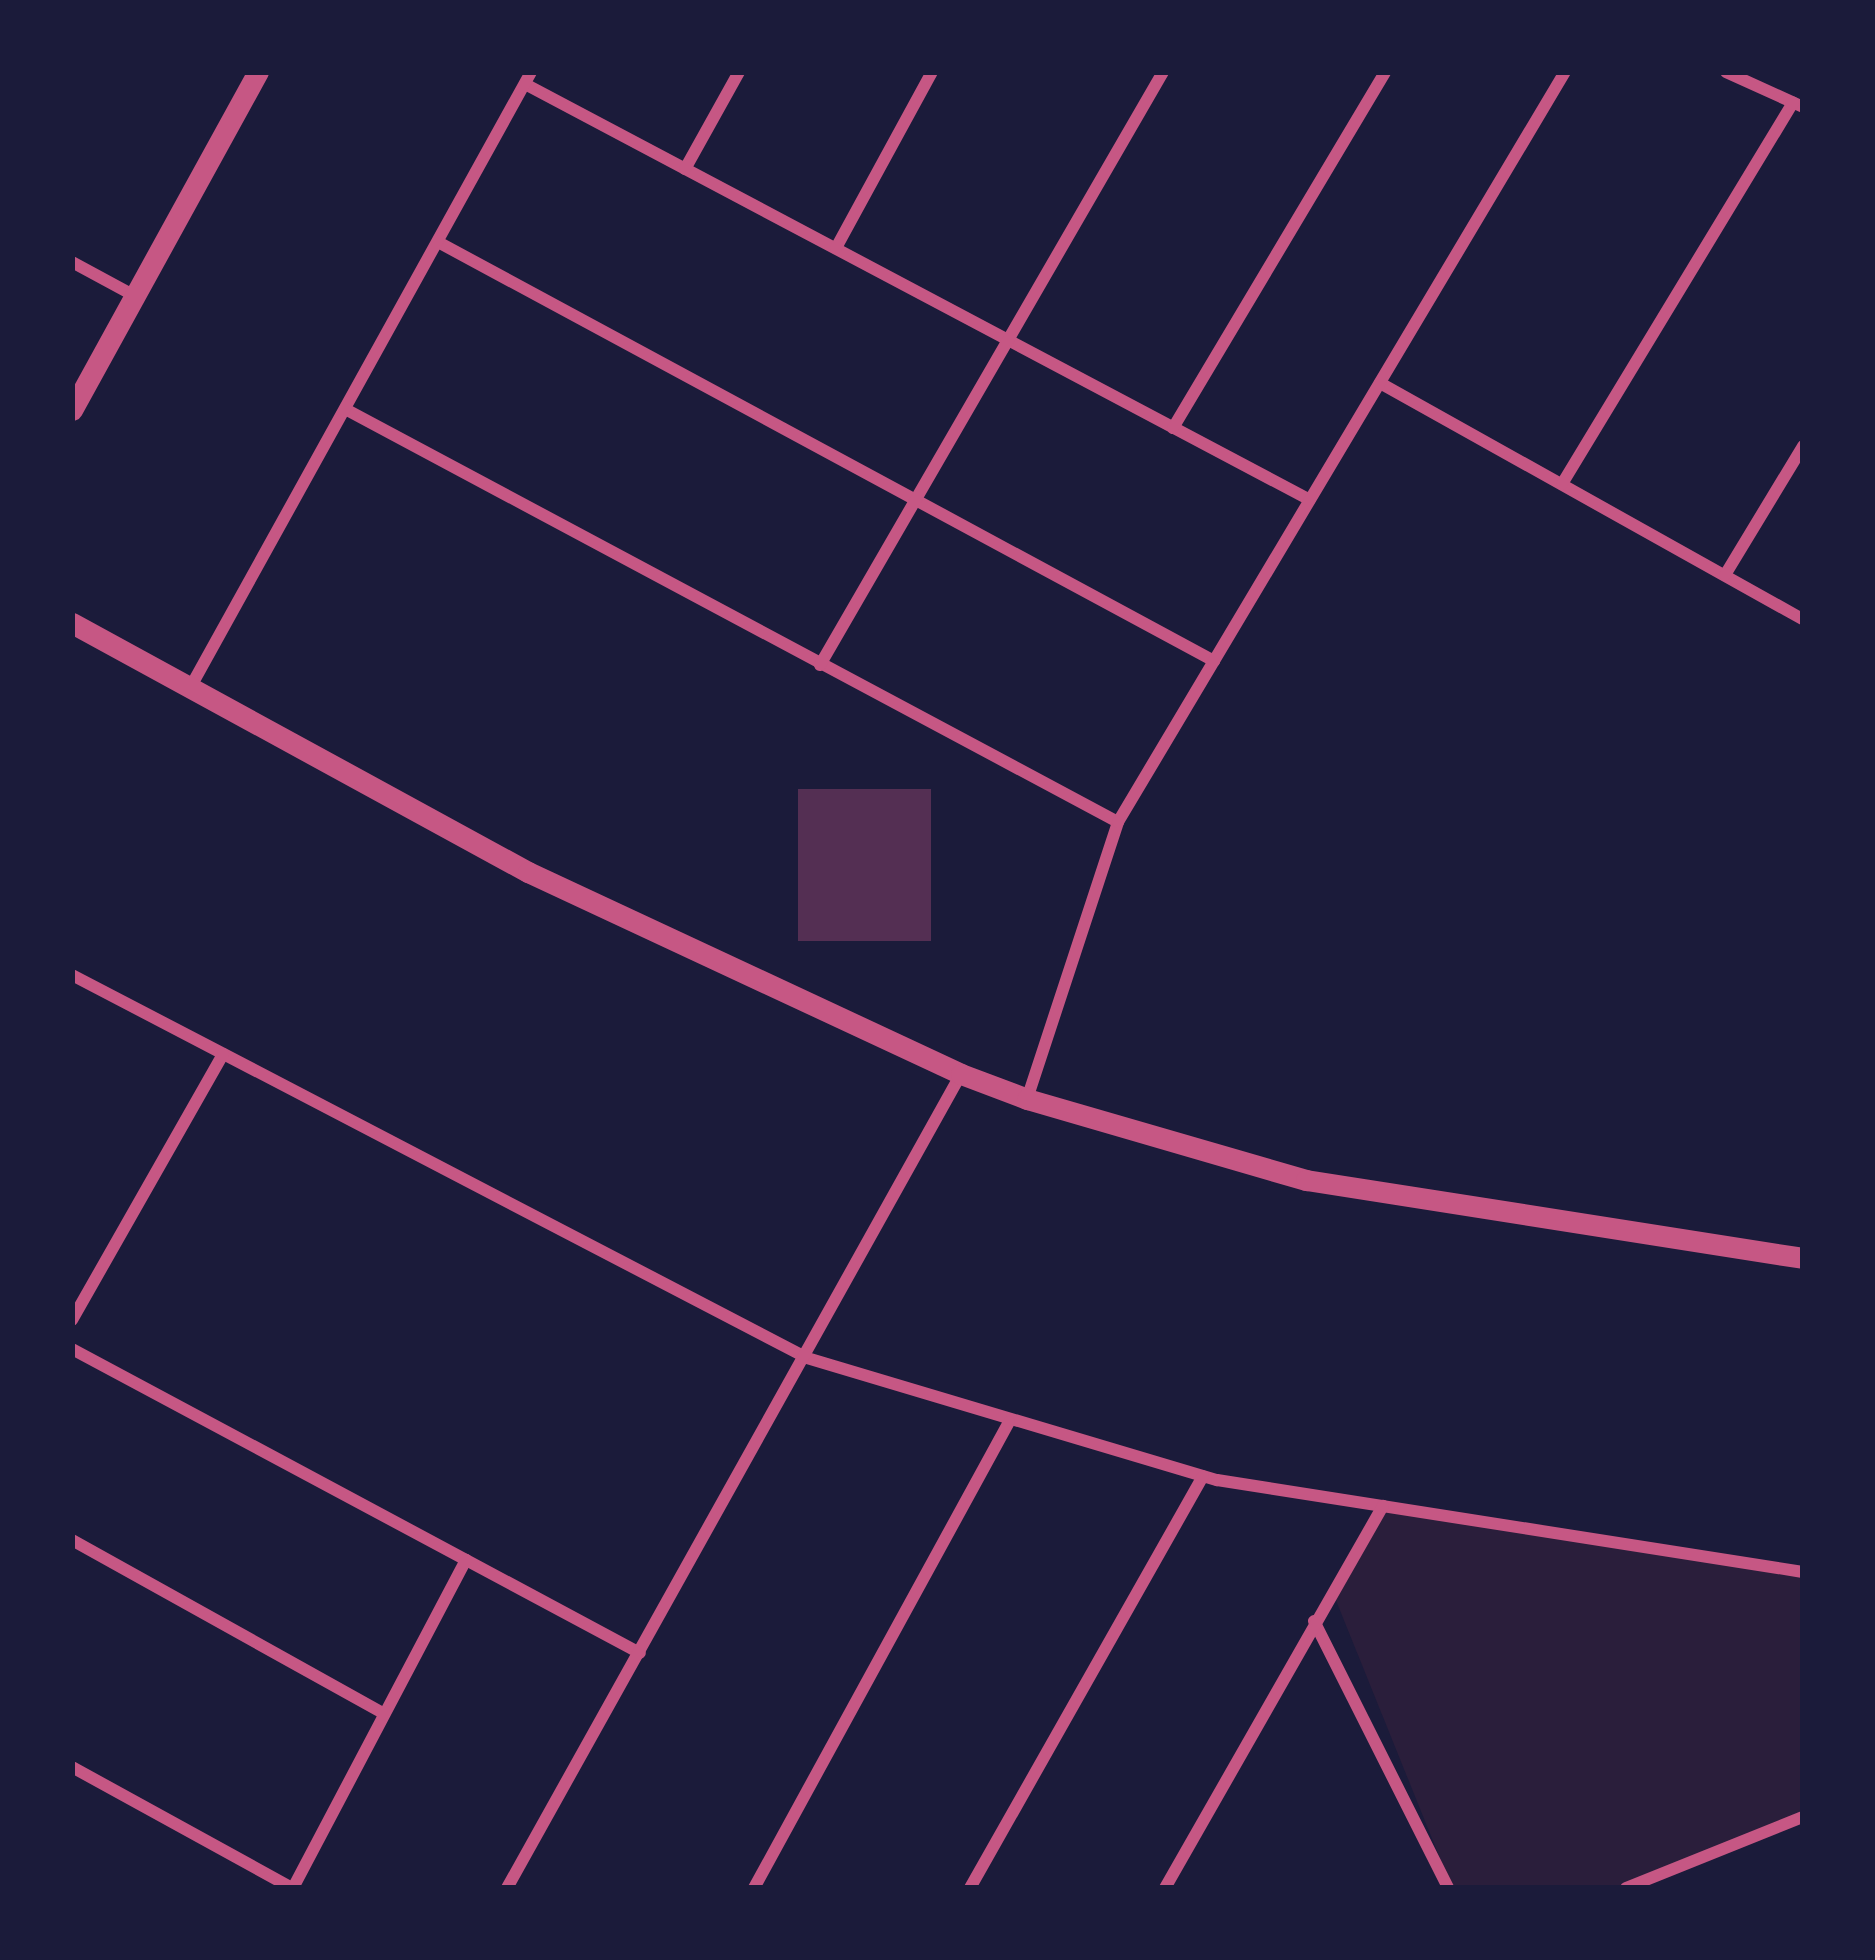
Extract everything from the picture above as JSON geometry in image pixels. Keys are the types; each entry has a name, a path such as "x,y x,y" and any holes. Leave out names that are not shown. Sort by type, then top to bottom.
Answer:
{"street":[{"path":"72,410 258,72"},
{"path":"685,169 739,72"},
{"path":"836,248 932,72"},
{"path":"820,665 1163,72"},
{"path":"1173,428 1385,72"},
{"path":"1027,1100 1118,822 1565,72"},
{"path":"1562,484 1798,105 1726,72"},
{"path":"190,688 528,78 685,169 1310,500"},
{"path":"438,242 1214,661"},
{"path":"72,262 135,296"},
{"path":"1380,383 1803,619"},
{"path":"347,410 1118,822"},
{"path":"1725,575 1803,446"},
{"path":"72,623 528,872 961,1074 1027,1100 1306,1180 1803,1258"},
{"path":"72,975 807,1358 1009,1422 1203,1476 1803,1573"},
{"path":"72,1320 224,1054"},
{"path":"507,1888 807,1358 961,1074"},
{"path":"72,1349 640,1653"},
{"path":"754,1888 1009,1422"},
{"path":"970,1888 1203,1476"},
{"path":"1165,1888 1313,1621 1383,1506"},
{"path":"72,1540 384,1714"},
{"path":"72,1767 292,1888 466,1560"},
{"path":"1313,1621 1448,1888"},
{"path":"1626,1888 1803,1817"}],"shaded area":[{"path":"1383,1506 1803,1572 1803,1817 1625,1888 1452,1888 1333,1593"}],"building":[{"path":"798,789 931,789 931,941 798,941"}]}
